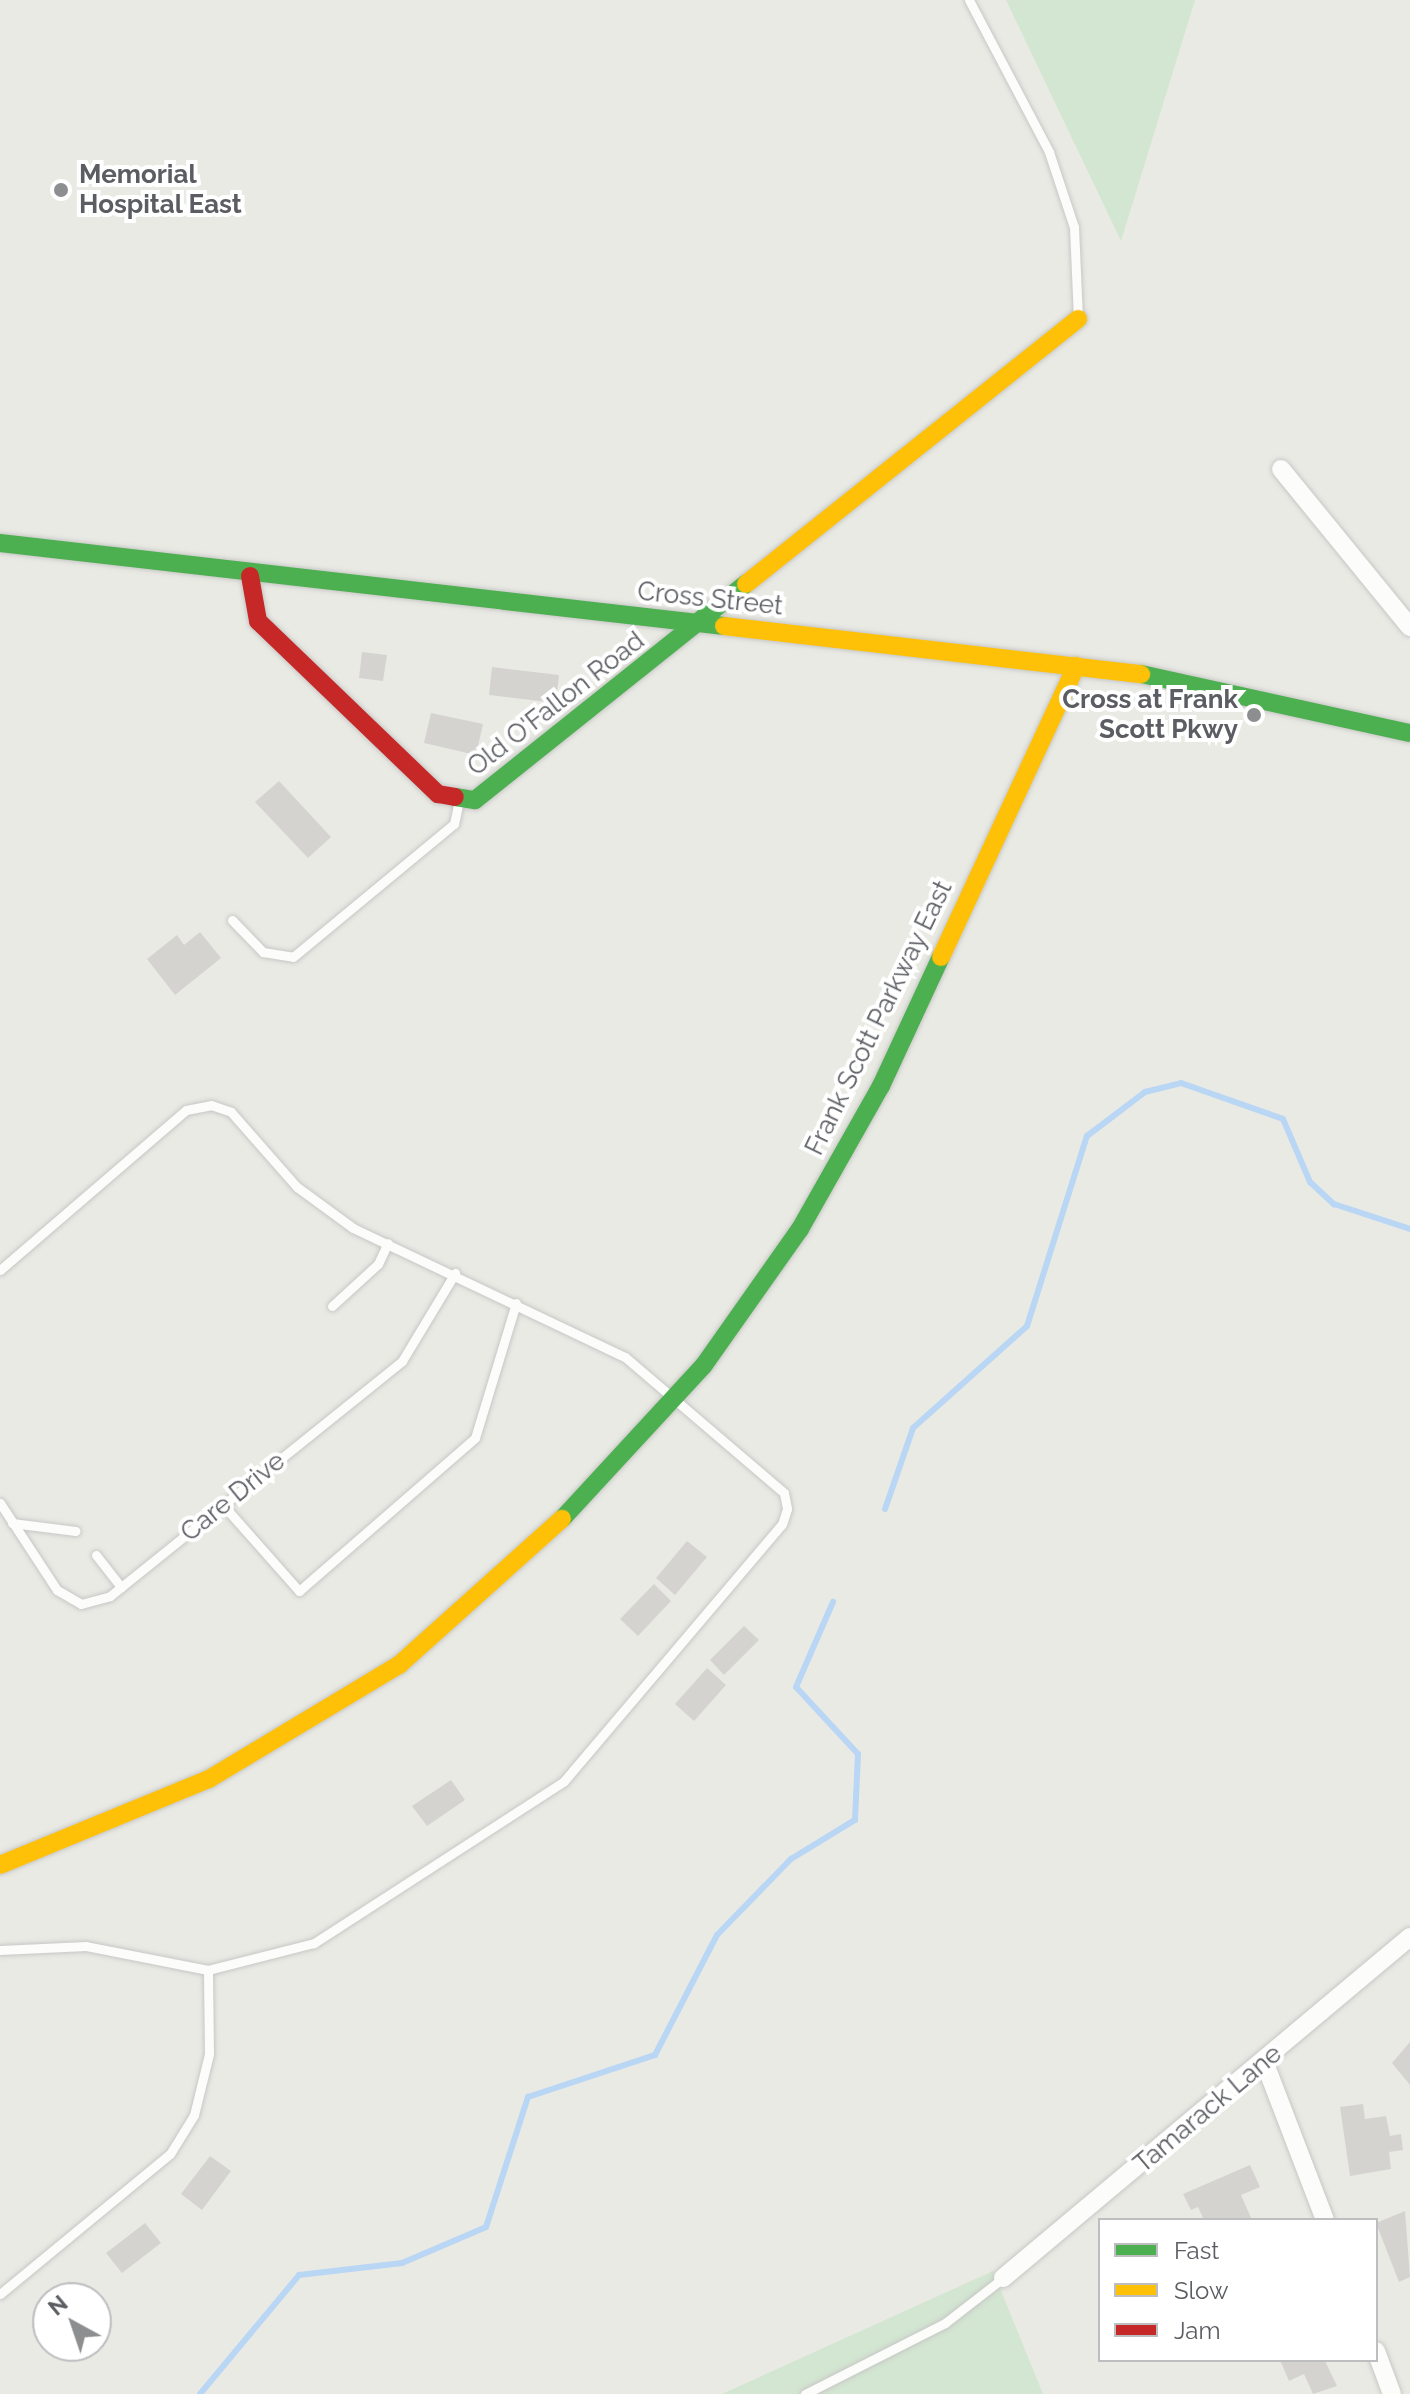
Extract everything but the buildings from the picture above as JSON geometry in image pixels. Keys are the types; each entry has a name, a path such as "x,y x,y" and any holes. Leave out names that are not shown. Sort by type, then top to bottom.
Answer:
{"main road":[{"name":"Old O'Fallon Road","path":"250,576 258,621 438,794 459,799 493,792 1078,319"},
{"name":"Cross Street","path":"0,543 250,576 1183,680 1410,733"},
{"name":"Frank Scott Parkway East","path":"0,1865 209,1779 399,1665 591,1495 677,1397 800,1229 881,1086 1076,666"}],"street":[{"path":"1281,469 1410,627"},
{"name":"Tamarack Lane","path":"1003,2278 1410,1937"},
{"path":"1264,2061 1324,2218"},
{"path":"1378,2356 1392,2394"}],"lane":[{"path":"969,0 1049,152 1074,227 1078,319"},
{"path":"232,920 263,952 293,957 454,824 459,799"},
{"path":"0,1270 186,1110 211,1105 231,1112 297,1187 388,1243 625,1357 677,1397 784,1493 782,1524 540,1800 314,1943 208,1970 86,1946 0,1950"},
{"path":"332,1306 378,1264 388,1243"},
{"name":"Care Drive","path":"0,1503 57,1590 81,1604 121,1587 402,1361 455,1273"},
{"path":"223,1505 299,1591 475,1438 516,1303"},
{"path":"12,1523 76,1531"},
{"path":"96,1555 121,1587"},
{"path":"0,2294 170,2154 194,2115 209,2054 208,1970"},
{"path":"805,2394 945,2323 1003,2278"}],"green space":[{"path":"1006,0 1195,0 1121,241"},
{"path":"993,2271 1043,2394 722,2394"}],"waterway":[{"path":"885,1509 913,1428 1027,1326 1087,1136 1145,1092 1181,1083 1283,1119 1310,1182 1334,1204 1410,1229"},
{"path":"200,2394 299,2275 402,2263 486,2227 528,2097 655,2055 717,1935 791,1859 855,1820 858,1754 796,1687 833,1602"}],"traffic: fast":[{"path":"0,543 724,626"},
{"path":"455,797 475,800 746,584"},
{"path":"1141,674 1410,733"},
{"path":"562,1519 704,1365 800,1229 881,1086 941,957"}],"traffic: slow":[{"path":"746,584 1078,319"},
{"path":"724,626 1141,674"},
{"path":"941,957 1076,666"},
{"path":"0,1865 209,1779 399,1665 562,1519"}],"traffic: jam":[{"path":"250,576 258,621 438,794 455,797"}],"place":[{"name":"Memorial Hospital East","path":"61,190"},
{"name":"Cross at Frank Scott Pkwy","path":"1254,715"}]}
